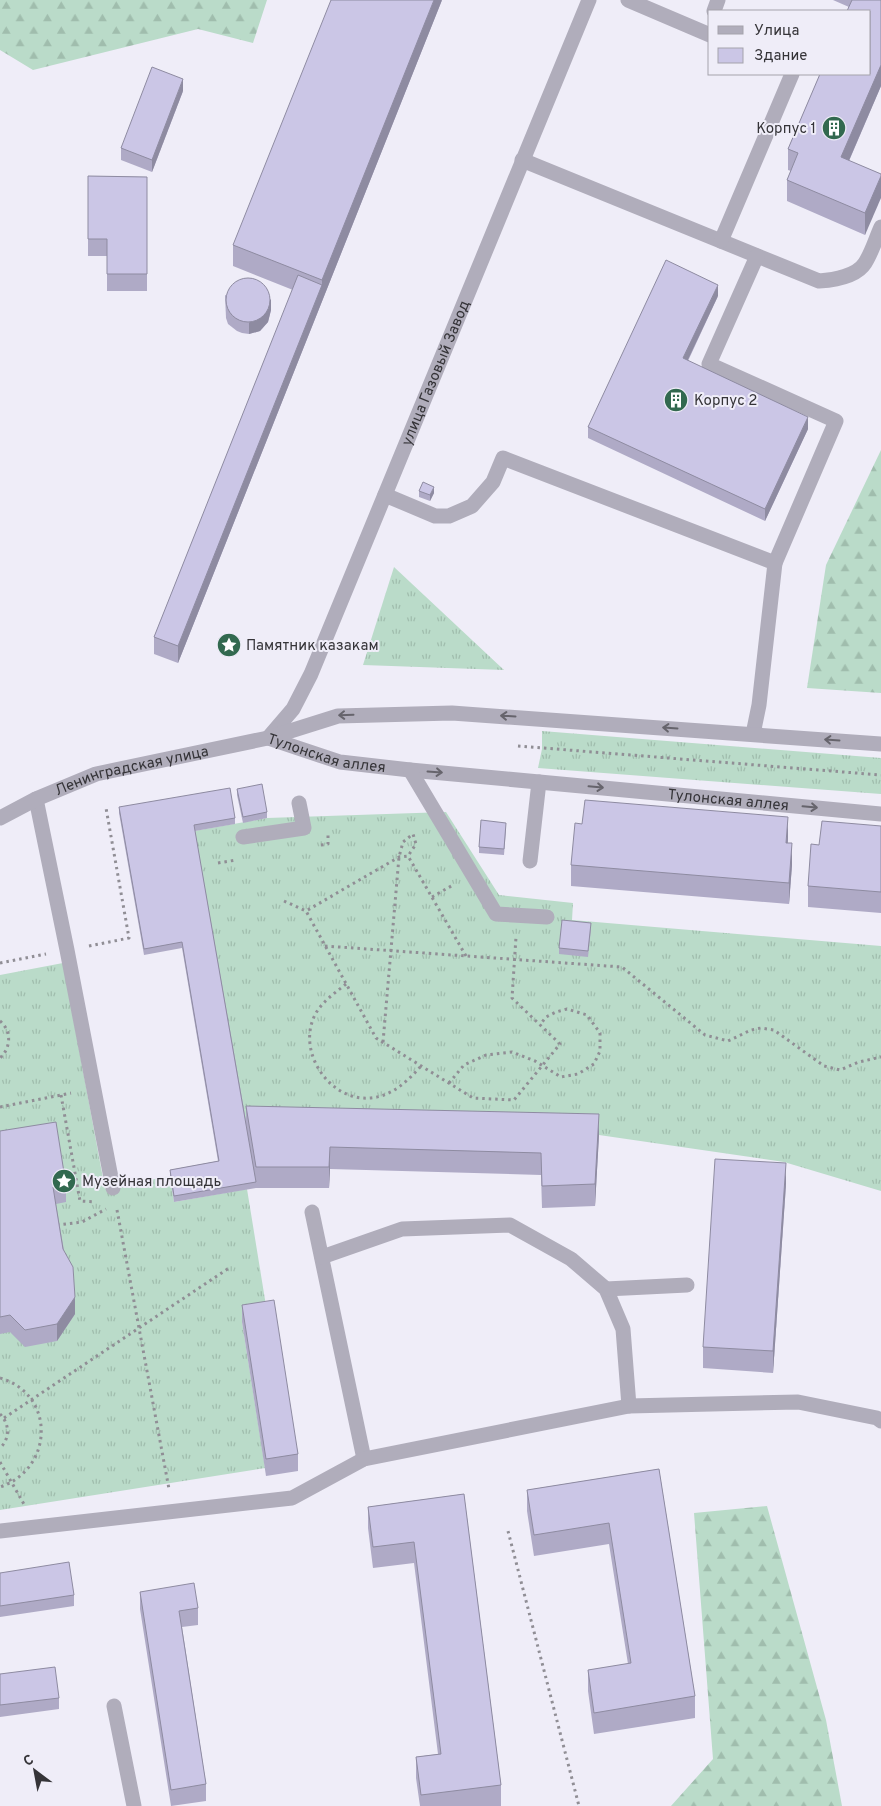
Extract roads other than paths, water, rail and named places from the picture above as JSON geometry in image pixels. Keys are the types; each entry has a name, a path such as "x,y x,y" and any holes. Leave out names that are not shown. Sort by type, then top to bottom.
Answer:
{"street":[{"name":"улица Газовый Завод","path":"268,738 293,709 311,674 589,0"},
{"path":"628,0 708,30"},
{"path":"721,241 792,75"},
{"path":"522,160 819,281 835,280 850,274 865,264 881,227"},
{"path":"753,734 759,706 775,562 836,421 709,364 757,256"},
{"path":"385,495 435,516 449,516 472,506 493,482 503,458 775,562"},
{"name":"Тулонская аллея","path":"268,738 338,716 452,713 881,744"},
{"name":"Тулонская аллея","path":"268,738 340,762 881,814"},
{"name":"Ленинградская улица","path":"0,818 36,799 96,774 268,738"},
{"path":"410,770 496,914 548,917"},
{"path":"530,861 539,782"},
{"path":"36,799 68,950 113,1188"},
{"path":"243,837 304,828 299,803"},
{"path":"312,1212 364,1458"},
{"path":"322,1257 402,1229 510,1225 571,1259 606,1289 623,1330 629,1406"},
{"path":"606,1289 687,1286"},
{"path":"0,1531 292,1498 364,1458 629,1406 798,1402 877,1418 881,1421"},
{"path":"114,1706 134,1806"}],"place":[{"name":"Корпус 1","path":"834,128"},
{"name":"Корпус 2","path":"676,400"},
{"name":"Памятник казакам","path":"229,645"},
{"name":"Музейная площадь","path":"64,1181"}]}
